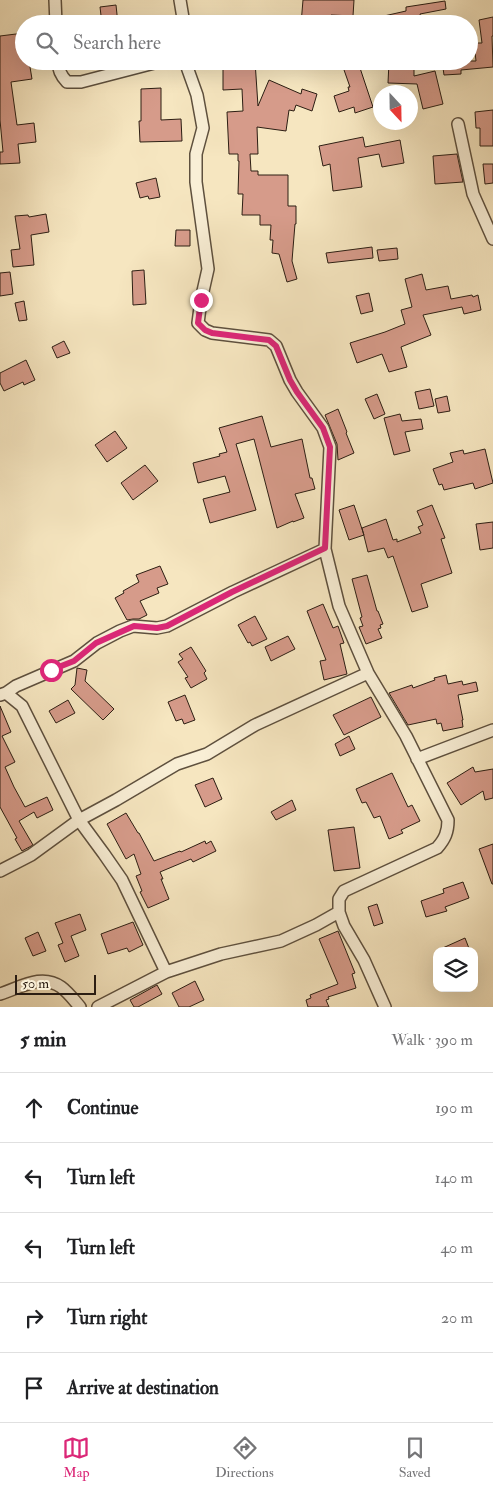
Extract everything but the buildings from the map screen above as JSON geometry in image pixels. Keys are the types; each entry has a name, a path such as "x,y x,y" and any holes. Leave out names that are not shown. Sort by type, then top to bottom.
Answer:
{"street":[{"path":"55,0 56,15"},
{"path":"180,0 182,15"},
{"path":"59,70 67,82 81,82 127,70"},
{"path":"188,70 197,95 202,128 196,154 196,182 208,269 198,323 205,330 212,333 273,342 290,380 323,428 330,447 325,548 339,606 368,673 406,736 448,820 448,831 443,842 437,848 344,891 339,899 339,912 344,926 364,960 385,1007"},
{"path":"458,124 473,194 493,239"},
{"path":"166,972 122,880 79,820 22,706 3,694 16,686 74,661 96,643 120,631 134,626 157,628 167,626 232,592 325,548"},
{"path":"0,871 31,855 79,820 177,764 207,754 255,725 368,673"},
{"path":"417,759 493,730"},
{"path":"98,1007 166,972 221,954 281,941 339,912"},
{"path":"0,994 30,982 52,982 62,987 80,1007"}],"route":[{"path":"51,670 74,661 96,643 120,631 134,626 157,628 167,626 232,592 325,548 330,447 323,428 290,380 273,342 212,333 205,330 198,323 201,300"}]}
